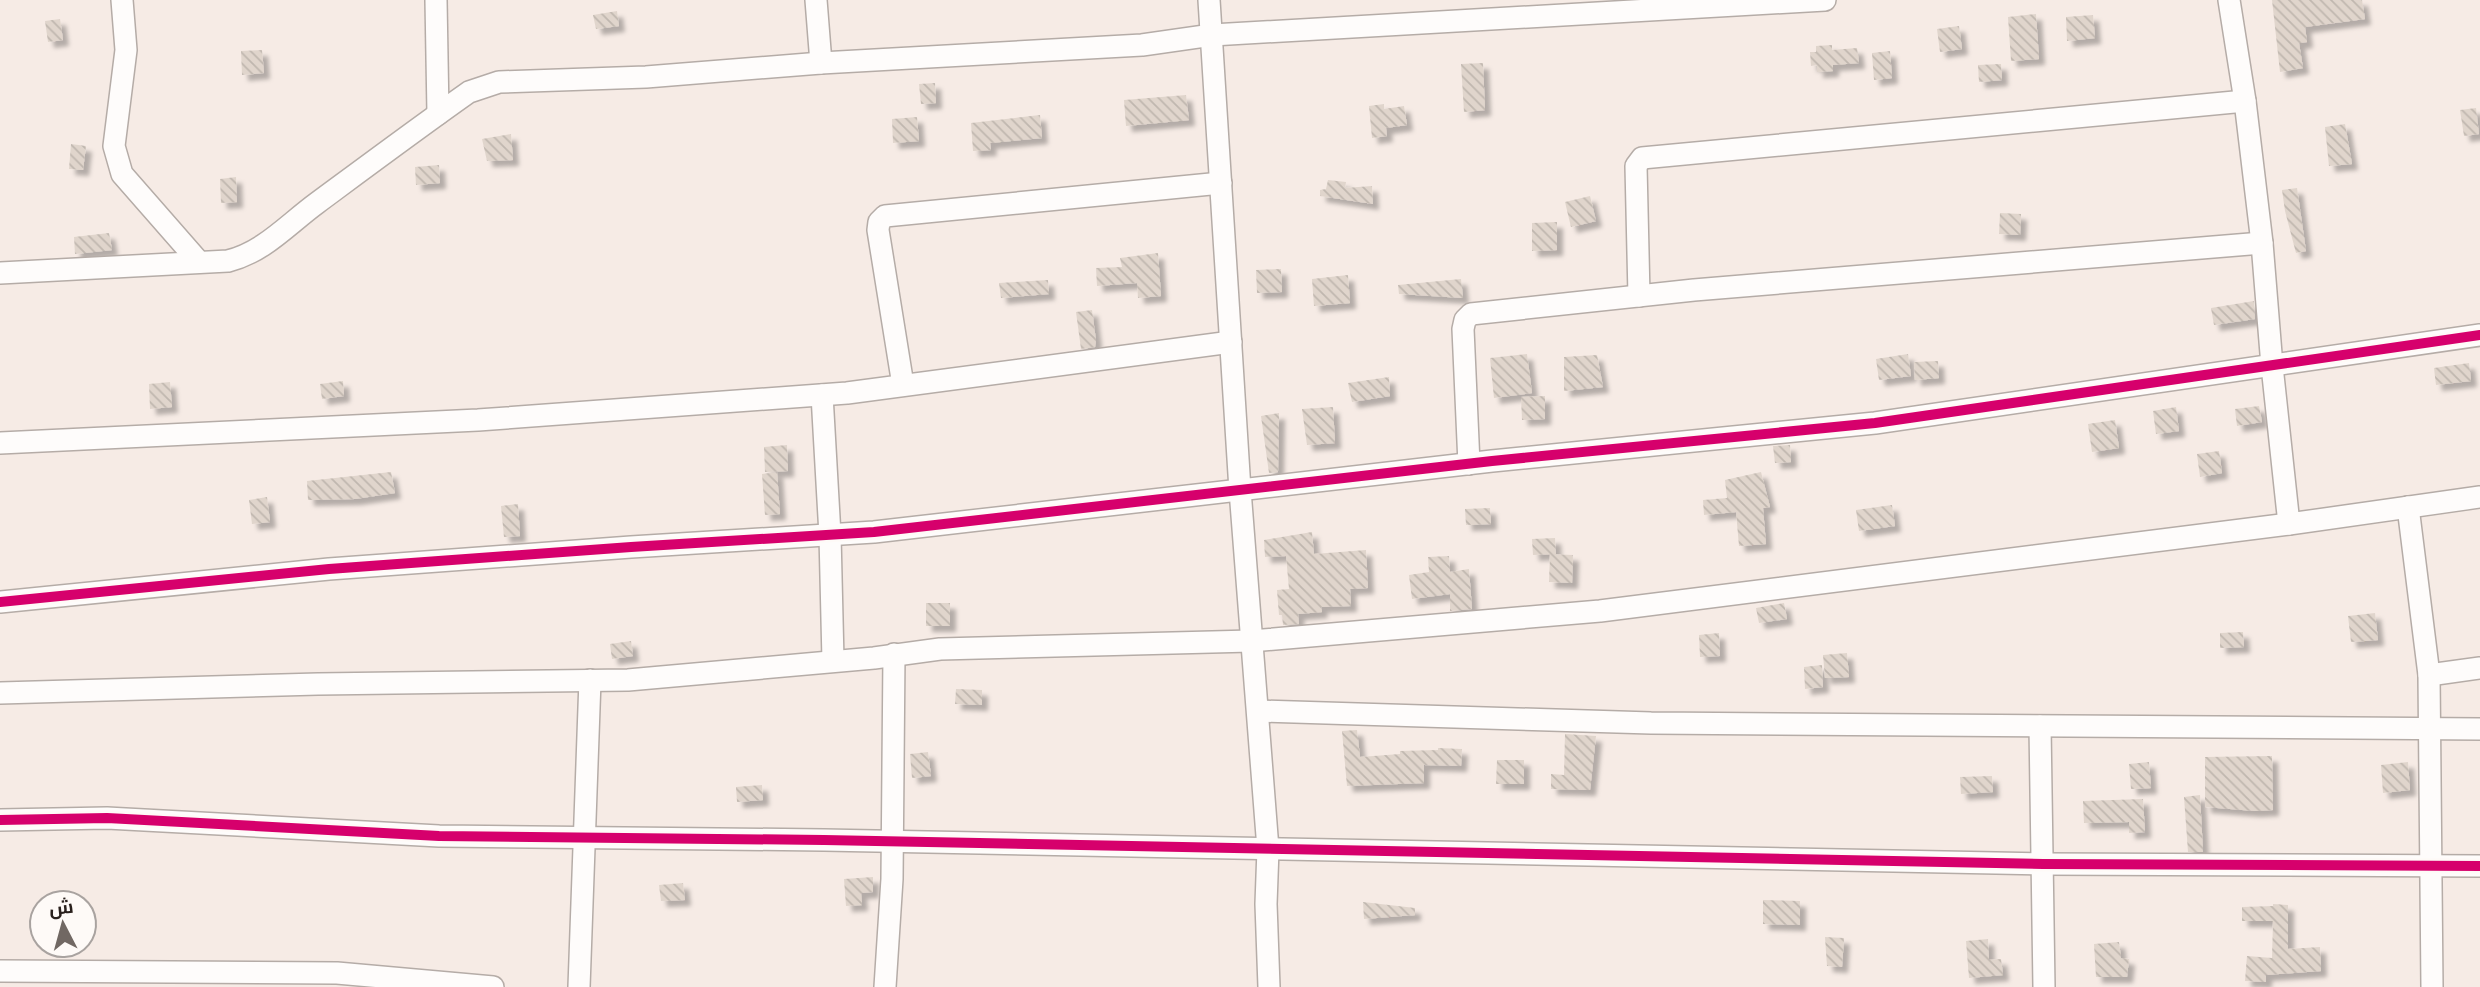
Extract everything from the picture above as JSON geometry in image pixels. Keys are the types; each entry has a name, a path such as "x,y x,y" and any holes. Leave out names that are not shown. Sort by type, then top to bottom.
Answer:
{"street":[{"path":"122,0 126,50 114,146 117,162 122,174 199,262"},
{"path":"436,0 438,114"},
{"path":"816,0 821,63"},
{"path":"1209,0 1240,490 1268,849 1269,987"},
{"path":"0,273 228,261 246,256 262,248 301,215 469,92 499,82 646,77 821,63 1142,45 1212,35 1825,0"},
{"path":"2229,0 2245,101 2262,243 2289,524"},
{"path":"1639,296 1636,166 1642,158 2245,101"},
{"path":"903,386 878,230 879,222 885,216 1222,183"},
{"path":"1469,464 1465,320 1471,314 1639,296 2262,243"},
{"path":"0,602 329,569 874,532 1469,464 1875,423 2480,335"},
{"path":"0,443 478,420 822,395 1231,342"},
{"path":"822,395 830,535 833,661"},
{"path":"0,693 318,684 628,680 940,649 1251,641 1601,611 2289,524 2480,497"},
{"path":"2408,507 2429,675 2432,987"},
{"path":"886,987 893,841 894,654"},
{"path":"2429,675 2480,668"},
{"path":"579,987 590,680"},
{"path":"1258,710 1651,723 2480,729"},
{"path":"2040,726 2044,987"},
{"path":"0,820 107,818 439,836 585,839 893,841 2043,864 2480,866"},
{"path":"0,971 337,973 493,987"}],"building":[{"path":"2272,0 2362,0 2365,19 2305,27 2307,42 2299,43 2303,68 2280,72"},
{"path":"617,11 619,26 596,29 593,15"},
{"path":"2036,14 2039,59 2011,61 2008,17"},
{"path":"2093,15 2095,38 2067,41 2066,17"},
{"path":"60,19 63,40 48,42 45,21"},
{"path":"1959,26 1962,49 1940,52 1937,29"},
{"path":"1832,45 1832,50 1857,48 1859,63 1833,65 1833,71 1817,72 1817,65 1811,66 1810,52 1816,52 1816,46"},
{"path":"262,50 264,73 242,75 241,51"},
{"path":"1890,51 1892,78 1874,80 1872,53"},
{"path":"1483,63 1485,110 1464,112 1461,64"},
{"path":"2001,64 2002,80 1979,82 1978,65"},
{"path":"935,83 936,103 921,104 919,84"},
{"path":"1186,95 1189,120 1126,126 1124,100"},
{"path":"1384,104 1384,109 1404,106 1407,125 1386,128 1387,136 1372,138 1369,106"},
{"path":"2476,108 2479,134 2464,136 2460,110"},
{"path":"1040,115 1042,138 990,143 991,150 973,151 971,123"},
{"path":"917,117 919,141 893,143 892,119"},
{"path":"2345,124 2352,164 2329,166 2325,127"},
{"path":"511,134 513,160 487,161 482,139"},
{"path":"71,144 86,146 83,170 69,169"},
{"path":"439,165 440,183 416,185 415,167"},
{"path":"236,177 237,202 221,203 220,179"},
{"path":"1328,180 1346,182 1345,188 1372,186 1373,204 1320,196 1320,190 1326,189"},
{"path":"2297,188 2306,251 2296,253 2282,190"},
{"path":"1590,196 1596,221 1571,227 1565,202"},
{"path":"2000,213 2021,214 2020,235 1999,234"},
{"path":"1557,222 1557,250 1532,251 1532,223"},
{"path":"109,233 112,250 75,254 74,237"},
{"path":"1158,253 1161,296 1138,298 1137,283 1097,286 1096,268 1122,267 1120,258"},
{"path":"1281,269 1282,292 1257,293 1256,270"},
{"path":"1348,275 1350,303 1314,306 1312,279"},
{"path":"1461,279 1463,298 1399,294 1398,285"},
{"path":"1048,280 1049,294 1001,298 999,283"},
{"path":"2254,301 2255,319 2214,325 2211,308"},
{"path":"1092,310 1095,347 1081,349 1076,312"},
{"path":"1527,354 1532,393 1494,398 1490,358"},
{"path":"1908,354 1911,376 1879,380 1876,359"},
{"path":"1597,355 1603,387 1564,391 1564,357"},
{"path":"1938,361 1939,378 1915,380 1914,362"},
{"path":"2469,363 2471,381 2436,385 2434,368"},
{"path":"1389,377 1390,396 1352,402 1348,383"},
{"path":"343,381 344,396 322,399 320,384"},
{"path":"170,382 172,407 150,409 149,384"},
{"path":"1545,396 1545,419 1522,420 1521,397"},
{"path":"2259,406 2262,422 2237,426 2235,409"},
{"path":"1333,407 1335,443 1307,445 1302,409"},
{"path":"2176,407 2179,431 2156,434 2153,411"},
{"path":"1279,413 1278,472 1269,473 1261,416"},
{"path":"2115,420 2119,448 2092,452 2088,424"},
{"path":"787,445 788,471 765,472 764,447"},
{"path":"1790,445 1791,462 1775,463 1773,446"},
{"path":"2219,451 2222,473 2200,477 2197,454"},
{"path":"391,472 395,493 355,499 308,500 307,481"},
{"path":"777,472 780,514 765,515 762,474"},
{"path":"1761,472 1770,507 1763,508 1766,544 1739,546 1736,512 1704,515 1703,500 1727,498 1725,480"},
{"path":"267,497 270,522 252,524 249,500"},
{"path":"518,504 520,536 504,537 501,506"},
{"path":"1892,505 1895,526 1859,531 1856,510"},
{"path":"1490,508 1491,524 1466,525 1465,509"},
{"path":"1312,532 1314,554 1366,550 1368,588 1350,589 1351,606 1321,607 1322,612 1298,614 1299,624 1283,625 1282,615 1279,615 1277,590 1289,589 1286,556 1265,557 1264,540"},
{"path":"1555,538 1556,554 1533,555 1532,539"},
{"path":"1550,554 1573,555 1572,583 1549,582"},
{"path":"1449,556 1450,572 1469,569 1472,609 1450,611 1450,594 1412,599 1409,575 1429,572 1428,557"},
{"path":"926,603 950,603 950,626 926,626"},
{"path":"1784,603 1787,619 1759,623 1756,608"},
{"path":"2375,613 2378,640 2351,642 2348,616"},
{"path":"2243,632 2244,647 2220,648 2220,633"},
{"path":"1719,633 1720,656 1700,657 1699,635"},
{"path":"631,641 633,656 612,659 610,644"},
{"path":"1847,653 1849,677 1825,678 1823,655"},
{"path":"1822,665 1823,687 1805,689 1804,667"},
{"path":"956,689 982,690 982,705 955,704"},
{"path":"1357,730 1360,757 1438,748 1462,749 1461,766 1424,765 1424,783 1347,786 1342,731"},
{"path":"1565,734 1596,736 1590,790 1551,789 1551,774 1564,775"},
{"path":"928,752 931,776 912,778 910,754"},
{"path":"2272,756 2273,810 2205,807 2205,757"},
{"path":"1497,760 1524,760 1524,784 1496,784"},
{"path":"2149,762 2151,788 2131,789 2129,764"},
{"path":"2408,762 2410,790 2383,793 2381,765"},
{"path":"1992,776 1993,792 1961,794 1960,777"},
{"path":"762,785 763,800 737,802 736,787"},
{"path":"2200,795 2203,852 2188,852 2184,797"},
{"path":"2143,799 2145,832 2129,833 2129,822 2084,823 2083,801"},
{"path":"873,877 873,892 861,893 862,905 846,906 844,879"},
{"path":"683,883 685,900 661,901 659,885"},
{"path":"1763,900 1800,901 1800,925 1763,924"},
{"path":"1363,902 1415,908 1415,915 1364,919"},
{"path":"2288,905 2288,949 2320,947 2321,971 2266,975 2266,982 2245,981 2247,956 2272,958 2273,921 2242,921 2242,907"},
{"path":"1825,937 1844,938 1842,967 1827,966"},
{"path":"1988,939 1989,960 2001,959 2003,975 1969,978 1966,941"},
{"path":"2119,942 2121,958 2129,959 2127,977 2096,977 2094,944"}],"cycle path":[{"path":"0,602 329,569 874,532 1492,461 1875,423 2480,335"},
{"path":"0,820 107,818 439,836 824,840 2043,864 2480,866"}]}
